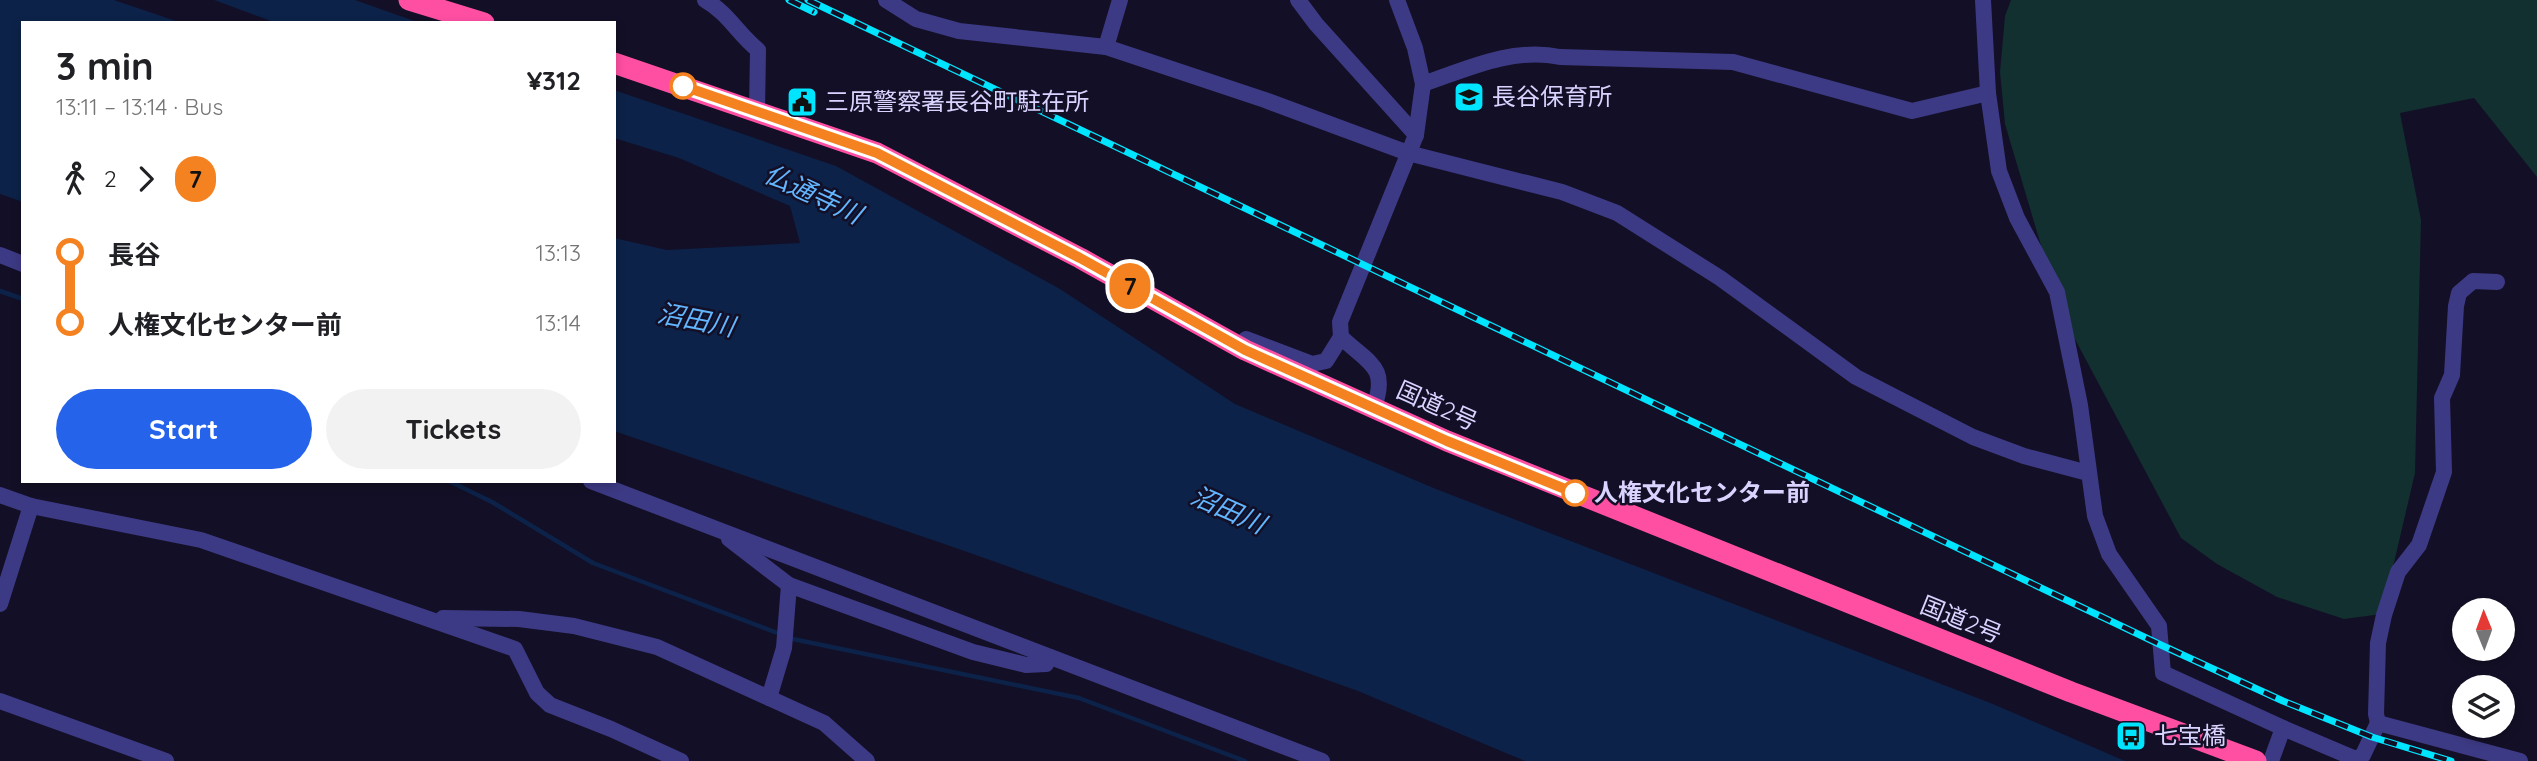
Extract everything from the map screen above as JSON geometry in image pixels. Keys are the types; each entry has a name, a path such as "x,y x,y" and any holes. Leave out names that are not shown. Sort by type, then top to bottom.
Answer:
{"highway":[{"path":"410,0 478,21"},
{"name":"国道2号","path":"616,64 877,153 1080,258 1245,350 1447,441 2071,692 2256,761"}],"street":[{"path":"705,0 731,20"},
{"path":"720,0 726,5 741,37 758,50 757,111"},
{"path":"886,0 916,19 959,31 1106,47 1265,100 1408,153 1562,192 1616,213 1720,278 1856,377 1973,437 2034,459 2088,473"},
{"path":"1106,47 1119,0"},
{"path":"1298,0 1316,24 1416,135"},
{"path":"1198,324 1204,317 1256,344 1312,364 1326,361 1341,337 1340,322 1416,135 1423,84 1415,48 1396,0"},
{"path":"1983,0 1988,93 1999,171 2017,218 2057,292 2080,405 2095,516 2109,554 2159,626 2163,673 2356,759 2363,755 2378,723 2378,643 2384,615 2398,572 2419,545 2444,472 2442,398 2452,375 2459,293 2473,281 2497,282"},
{"path":"1423,84 1503,57 1541,53 1560,57 1733,62 1912,111 1988,93"},
{"path":"0,255 21,263"},
{"path":"1341,337 1377,369 1381,388 1374,407"},
{"path":"596,483 1322,761"},
{"path":"0,495 31,506 201,540 515,649 537,693 550,705 611,729 679,761"},
{"path":"0,604 31,506"},
{"path":"728,534 730,541 789,584 972,652 1026,665 1046,664 1050,657"},
{"path":"769,698 784,648 789,584"},
{"path":"438,622 442,618 519,619 573,626 657,647 824,723 867,761"},
{"path":"0,701 166,761"},
{"path":"2378,723 2520,761"},
{"path":"2271,761 2283,728"}],"green space":[{"path":"2011,0 2537,0 2537,177 2474,98 2400,113 2421,220 2415,473 2382,614 2344,619 2277,597 2217,564 2181,538 2061,313 2005,124 2000,72 2005,16"}],"water":[{"path":"0,0 114,0 176,21 21,21 21,201 0,194"},
{"path":"214,0 355,0 414,21 271,21"},
{"path":"616,91 836,166 1060,289 1235,404 1436,489 1993,704 2125,761 1525,761 1358,691 953,547 616,432 616,238 667,250 800,243 790,206 679,158 616,139"}],"waterway":[{"path":"0,291 21,298"},
{"path":"453,483 492,502 593,563 780,634"},
{"path":"788,638 1079,698 1245,761"}],"railway":[{"path":"789,0 814,12"},
{"path":"808,0 2161,645 2283,701 2372,737 2451,761"}],"bus line":[{"name":"7","path":"683,86 877,153 1080,258 1245,350 1447,441 1575,493"}],"place":[{"name":"長谷保育所","path":"1469,97"},
{"name":"三原警察署長谷町駐在所","path":"802,102"},
{"name":"人権文化センター前","path":"1575,493"},
{"name":"七宝橋","path":"2131,736"}],"water label":[{"name":"仏通寺川","path":"813,194"},
{"name":"沼田川","path":"696,320"},
{"name":"沼田川","path":"1228,510"}]}
